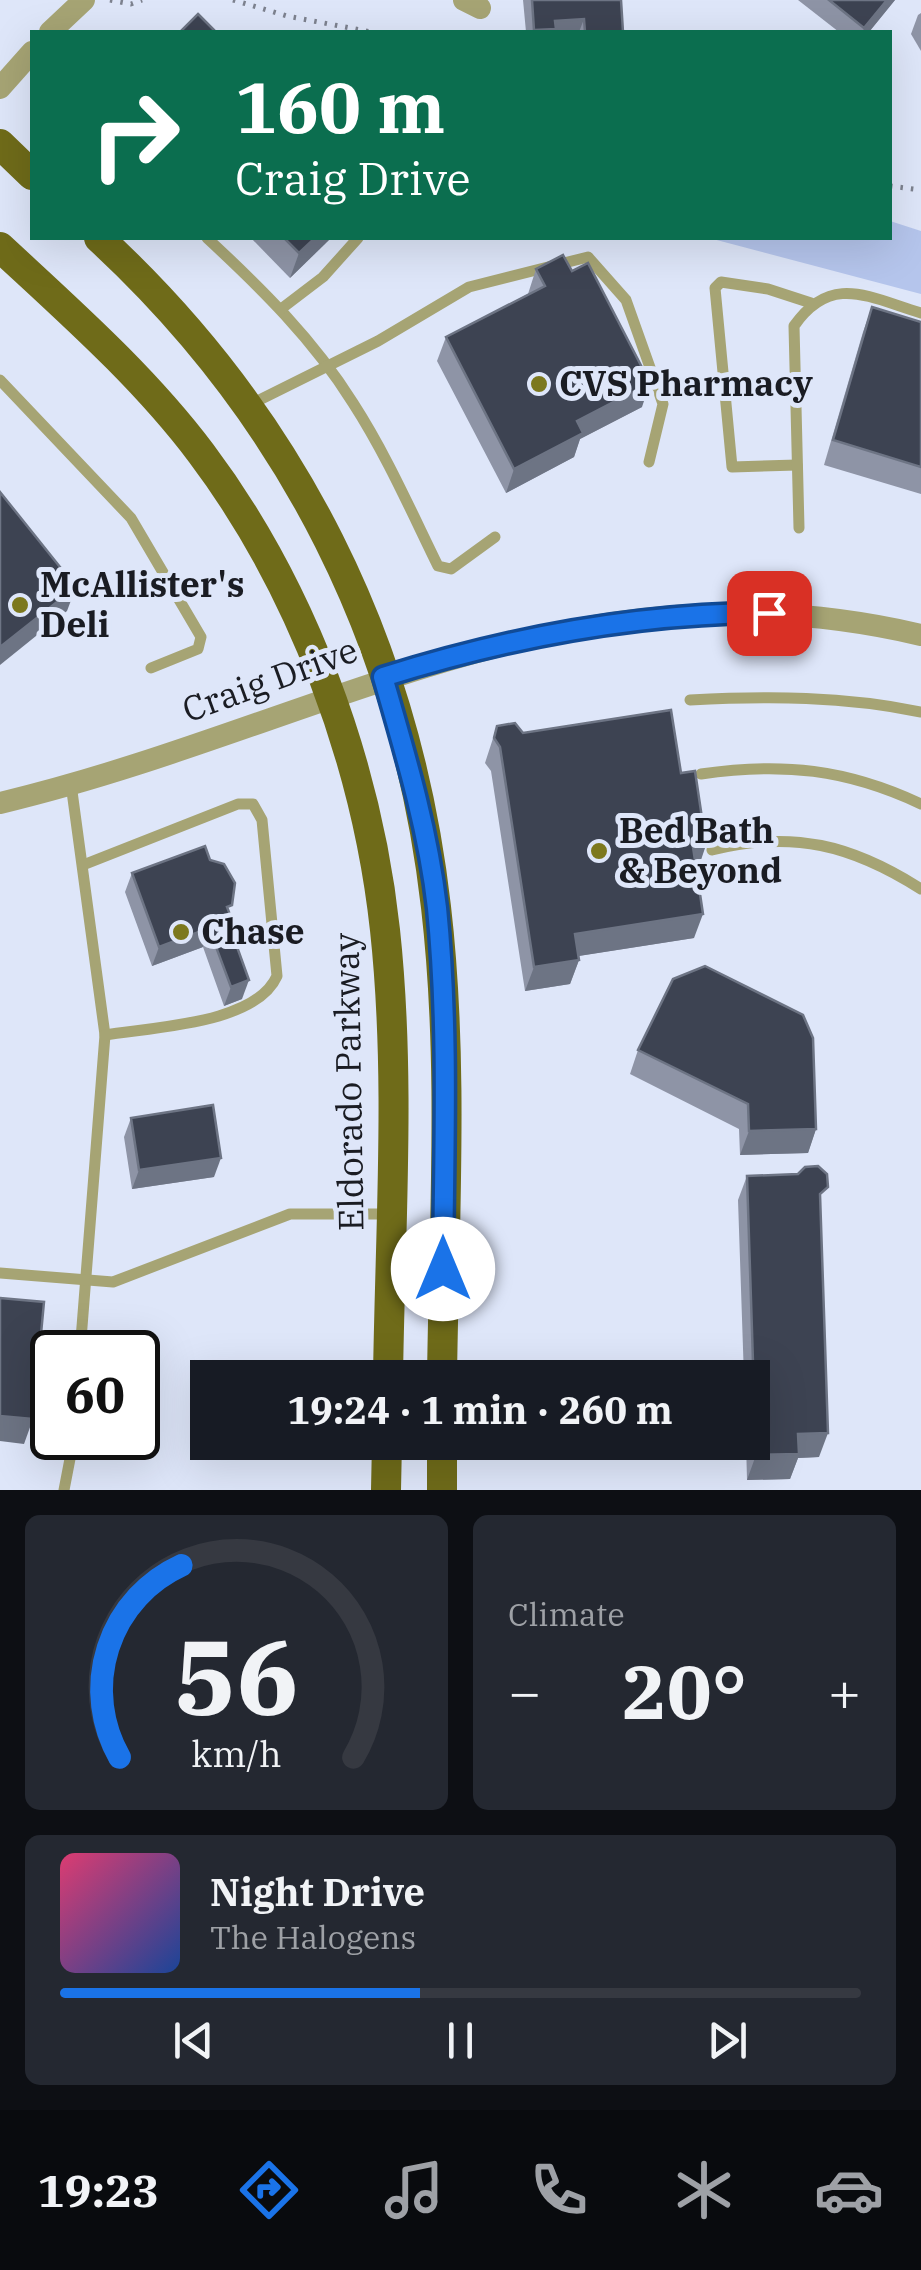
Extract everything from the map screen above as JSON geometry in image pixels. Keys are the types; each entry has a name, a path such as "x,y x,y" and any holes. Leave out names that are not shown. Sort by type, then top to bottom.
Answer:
{"main road":[{"path":"0,144 30,173"},
{"path":"101,240 185,324 249,404 322,522 383,677 409,764 437,908 444,1028 442,1360"},
{"name":"Eldorado Parkway","path":"0,247 88,329 201,452 271,564 328,696 363,810 385,928 393,1073 388,1360"},
{"path":"386,1460 386,1490"},
{"path":"442,1460 442,1490"}],"street":[{"path":"52,30 84,0"},
{"path":"0,88 30,54"},
{"name":"Craig Drive","path":"0,802 72,784 383,677 530,635 715,612 796,613 921,635"}],"lane":[{"path":"208,240 282,309 328,366 379,448 438,566 451,569 495,536"},
{"path":"282,309 324,277 356,240"},
{"path":"249,404 328,366 470,287 588,257 626,300 663,404 649,462"},
{"path":"798,466 732,468 714,288 721,282 737,284 811,302"},
{"path":"799,528 794,326 811,302 836,292 921,313"},
{"path":"0,380 131,518 201,638 198,649 152,668"},
{"path":"690,700 842,698 921,712"},
{"path":"701,774 775,765 816,768 874,782 921,804"},
{"path":"72,784 105,1035 82,1330"},
{"path":"82,865 238,804 253,804 262,820 277,976 272,989 244,1010 105,1035"},
{"path":"712,850 738,843 812,842 876,860 921,888"},
{"path":"0,1273 113,1282 290,1214 390,1214"},
{"path":"64,1490 70,1460"}],"path":[{"path":"110,0 131,4 142,0"},
{"path":"233,0 287,16 360,30"},
{"path":"892,186 921,190"}],"shaded area":[{"path":"892,222 921,231 921,294 717,240 892,240"}],"building":[{"path":"532,0 621,0 623,30 585,30 584,19 555,21 556,29 534,30"},
{"path":"829,0 887,0 864,28"},
{"path":"198,14 214,30 182,30"},
{"path":"286,240 313,240 299,253"},
{"name":"CVS Pharmacy","path":"563,255 572,271 588,263 650,383 577,421 583,433 514,469 446,337 545,286 536,269"},
{"path":"872,307 921,322 921,467 833,440"},
{"path":"0,492 76,587 0,647"},
{"name":"Bed Bath & Beyond","path":"671,710 681,773 695,771 706,845 693,847 703,914 575,934 579,960 534,967 500,747 494,738 497,726 515,723 523,733"},
{"name":"Chase","path":"205,846 210,860 224,864 235,883 232,905 227,907 232,920 228,922 249,980 231,987 209,928 159,947 132,873"},
{"path":"705,966 803,1015 813,1038 816,1129 749,1131 748,1104 638,1050 673,979"},
{"path":"213,1105 221,1158 139,1170 131,1118"},
{"path":"818,1166 827,1174 828,1187 820,1194 828,1433 798,1434 799,1454 770,1455 770,1360 753,1360 747,1176 798,1174 805,1167"},
{"path":"0,1298 44,1302 41,1330 30,1330 30,1419 0,1416"}],"place":[{"name":"CVS Pharmacy","path":"539,384"},
{"name":"McAllister's Deli","path":"20,605"},
{"name":"Bed Bath & Beyond","path":"599,851"},
{"name":"Chase","path":"181,932"}],"route":[{"path":"443,1269 444,1008 437,908 409,764 383,677 530,635 637,619 715,612 769,613"}]}
